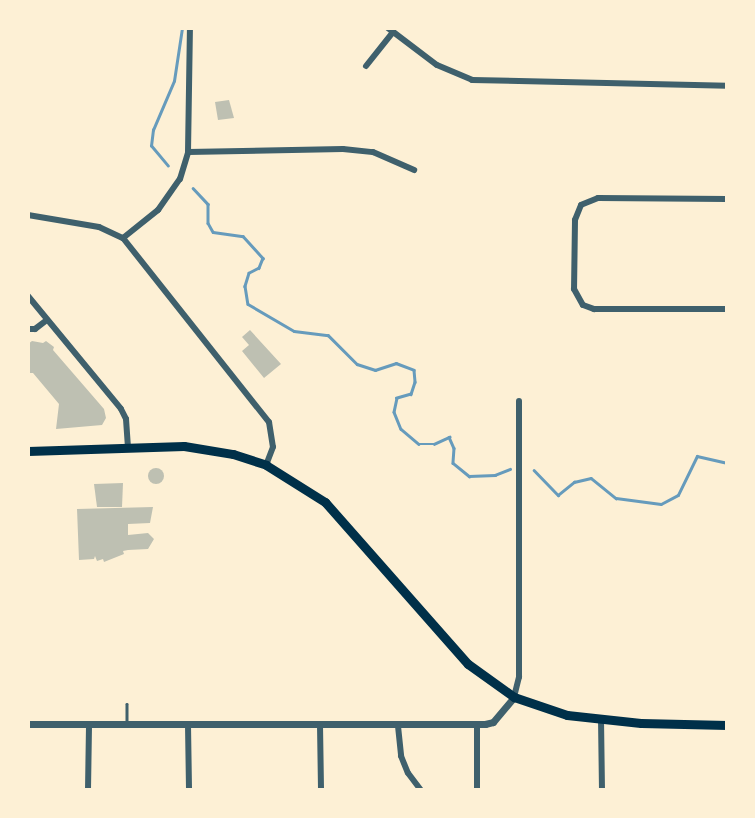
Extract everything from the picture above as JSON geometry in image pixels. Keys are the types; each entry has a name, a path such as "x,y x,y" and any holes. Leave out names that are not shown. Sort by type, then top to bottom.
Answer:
{"main road":[{"path":"28,450 128,446 209,448 266,465 325,502 468,664 514,697 567,715 727,725"}],"street":[{"path":"123,239 158,210 180,179 188,152 190,28"},
{"path":"366,66 391,30 436,65 472,80 727,86"},
{"path":"188,152 343,149 373,152 414,170"},
{"path":"727,200 598,198 581,205 575,220 574,289 583,305 594,309 727,309"},
{"path":"28,215 99,227 123,239 269,422 273,447 266,465"},
{"path":"28,296 121,409 126,419 128,446"},
{"path":"28,329 35,329 47,320"},
{"path":"28,724 398,726 493,722 514,697 519,677 519,401"},
{"path":"601,719 602,790"},
{"path":"88,790 89,724"},
{"path":"477,724 477,790"},
{"path":"188,725 189,790"},
{"path":"320,725 321,790"},
{"path":"398,726 401,756 408,773 421,790"}],"lane":[{"path":"28,574 28,686"},
{"path":"127,704 127,724"}],"building":[{"path":"229,100 234,118 218,120 215,102"},
{"path":"250,330 281,364 264,378 242,351 249,345 242,337"},
{"path":"32,341 46,341 54,347 53,350 104,409 106,418 102,425 56,429 59,404 33,373 28,373 28,344"},
{"path":"153,468 159,468 164,476 162,482 153,484 148,479 148,473"},
{"path":"123,483 122,507 97,507 94,484"},
{"path":"153,507 150,523 128,524 128,535 148,533 154,539 148,549 123,551 124,554 104,562 103,559 97,561 95,556 94,559 79,560 77,509"}],"waterway":[{"path":"168,166 151,146 153,130 174,81 182,28"},
{"path":"193,188 208,204 208,223 213,232 243,236 263,258 259,268 249,273 245,286 248,304 294,331 328,335 357,364 375,370 396,363 414,370 415,382 411,394 397,398 394,412 401,429 419,444 434,444 449,437 454,448 453,463 469,476 495,475 510,469"},
{"path":"534,470 558,495 574,482 591,478 616,498 661,504 678,495 697,456 727,463"}]}
